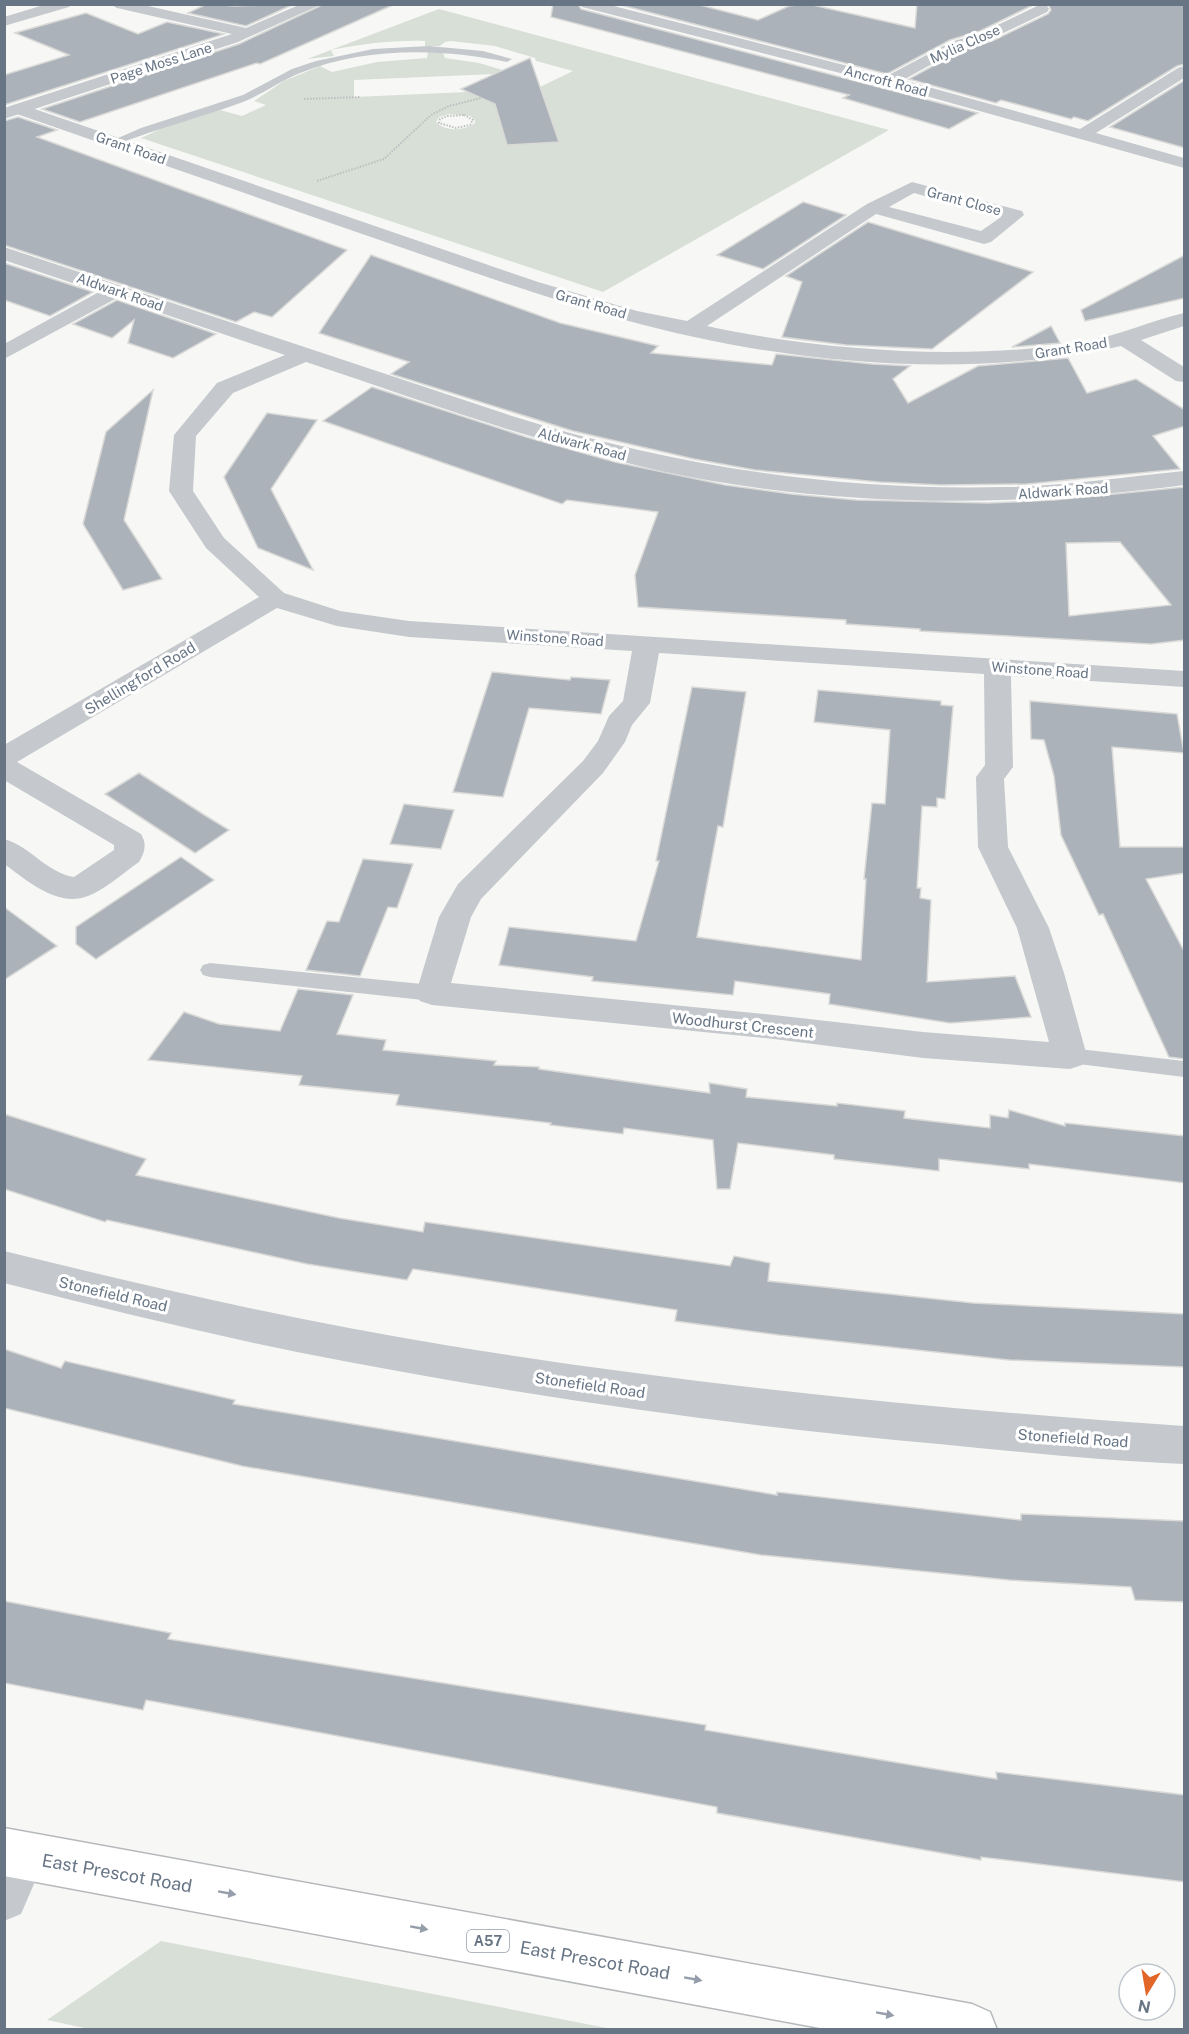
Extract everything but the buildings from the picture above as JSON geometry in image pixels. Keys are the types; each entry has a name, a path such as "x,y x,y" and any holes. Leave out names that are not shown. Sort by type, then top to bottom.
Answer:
{"highway":[{"name":"East Prescot Road","path":"10,1868 972,2030"}],"street":[{"path":"4,22 64,4"},
{"path":"117,4 249,33"},
{"name":"Page Moss Lane","path":"12,111 249,33 315,4"},
{"name":"Ancroft Road","path":"586,4 889,81 1185,163"},
{"name":"Mylia Close","path":"889,81 956,45 986,36 1042,9"},
{"path":"1082,135 1185,71"},
{"name":"Grant Road","path":"12,111 114,142 531,286 603,308 689,329 801,348 930,358 1043,354 1124,339 1185,319"},
{"name":"Grant Close","path":"689,329 873,208 912,187 1015,215 984,238 873,208"},
{"name":"Aldwark Road","path":"4,253 504,422 579,444 669,465 759,480 869,491 955,495 1065,491 1185,478"},
{"path":"4,353 115,291"},
{"path":"1124,339 1185,376"},
{"name":"Winstone Road","path":"304,354 225,388 185,435 181,491 215,543 275,598 314,612 380,626 1185,679"},
{"name":"Shellingford Road","path":"4,758 275,598"},
{"path":"432,993 455,917 469,892 593,766 611,742 619,722 636,703 647,644"},
{"path":"997,667 999,767 990,777 993,847 1033,928 1048,973 1070,1056"},
{"path":"4,767 130,841 128,855 79,888 55,885 4,849"},
{"name":"Woodhurst Crescent","path":"432,993 774,1027 923,1046 1070,1056"},
{"name":"Stonefield Road","path":"4,1267 300,1335 540,1378 861,1420 992,1432 1185,1445"}],"lane":[{"path":"114,142 149,128 242,99 316,64 362,55 421,50 490,54 507,59"},
{"path":"210,970 432,993"},
{"path":"1070,1056 1185,1069"}],"path":[{"path":"300,99 360,97"},
{"path":"272,196 384,159 431,115 449,106 481,98"},
{"path":"431,115 443,117 458,115 473,120 466,126 450,128 439,123 443,117"}],"shaded area":[{"path":"439,9 889,130 603,292 141,138 163,128 220,110 242,116 266,105 254,101 284,81 320,66 332,72 377,62 427,58 428,52 443,53 445,58 479,63 503,70 495,74 354,80 354,97 467,92 494,100 507,145 558,142 540,87 573,71 495,46 451,41 440,46 425,46 425,41 366,44 331,50 334,56 307,59","holes":["450,114 470,116 475,123 460,129 445,128 436,122 439,117"]},
{"path":"161,1941 612,2029 94,2030 47,2020"}]}
